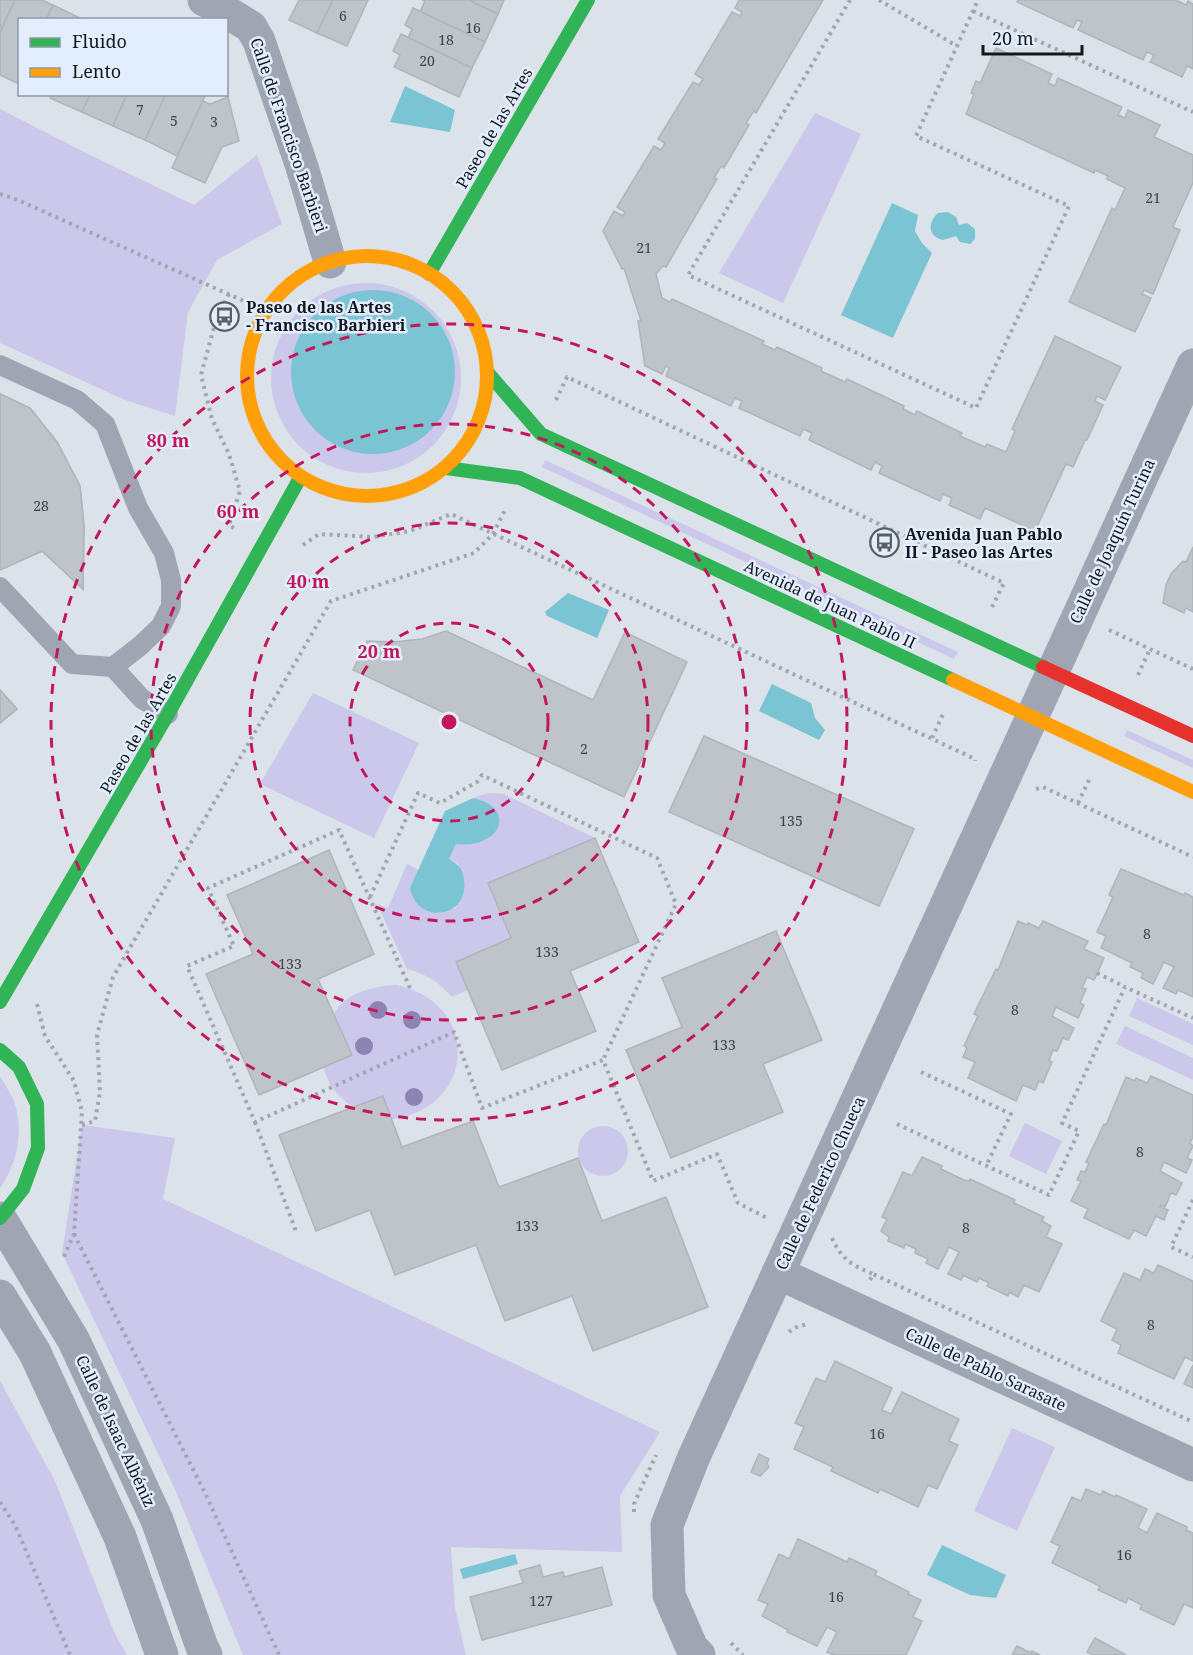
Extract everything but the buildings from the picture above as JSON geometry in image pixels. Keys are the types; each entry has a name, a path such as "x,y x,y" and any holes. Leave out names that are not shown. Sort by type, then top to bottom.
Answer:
{"main road":[{"name":"Paseo de las Artes","path":"429,274 588,0"},
{"path":"364,256 396,260 429,274 457,297 474,320 484,347 488,374 485,402 473,435 446,468 417,487 383,496 340,494 300,478 271,450 253,416 246,382 250,345 266,311 283,290 306,272 330,262 364,256"},
{"name":"Avenida de Juan Pablo II","path":"488,374 541,434 1193,736"},
{"name":"Avenida de Juan Pablo II","path":"446,468 520,478 1193,792"},
{"name":"Paseo de las Artes","path":"0,1002 168,714 300,478"},
{"path":"0,1050 19,1067 36,1104 38,1148 23,1189 0,1218"}],"street":[{"name":"Calle de Francisco Barbieri","path":"204,0 251,27 259,41 302,167 330,262"},
{"name":"Calle de Joaquín Turina","path":"1033,717 1193,365"},
{"name":"Calle de Federico Chueca","path":"699,1655 692,1648 669,1594 667,1525 693,1459 1033,717"},
{"name":"Calle de Isaac Albéniz","path":"0,1218 74,1341 157,1520 206,1655"},
{"name":"Calle de Pablo Sarasate","path":"778,1273 1193,1465"},
{"path":"0,1296 35,1353 120,1537 162,1655"}],"lane":[{"path":"0,364 77,400 105,424 138,508 164,553 171,580 171,606 161,626 113,667 72,664 0,587"},
{"path":"113,667 142,699 168,714"}],"path":[{"path":"850,0 688,275 976,408 1069,206 916,136 978,0"},
{"path":"879,0 957,46"},
{"path":"973,11 1193,112"},
{"path":"0,194 266,311"},
{"path":"229,294 217,316 201,375 212,419 229,454 240,491 230,525 291,559 298,549 319,534 373,537 410,531 451,514 975,759 976,770"},
{"path":"82,1125 95,1121 100,1092 97,1035 113,977 332,601 474,553 494,534"},
{"path":"1104,627 1193,669"},
{"path":"255,1122 454,1032 482,1108 603,1060 676,904 657,858 482,775 477,782 440,803 418,793 369,897"},
{"path":"1032,791 1043,787 1193,857"},
{"path":"297,1234 255,1122 187,966 234,946 208,888 339,830 410,988"},
{"path":"1097,973 1193,1018"},
{"path":"897,1124 1049,1195 1079,1131 1062,1123 1125,987"},
{"path":"35,997 45,1036 74,1081 82,1112 74,1234 46,1295"},
{"path":"603,1060 653,1181 717,1154 738,1203 767,1218"},
{"path":"921,1072 1011,1114 986,1166"},
{"path":"1193,1200 1171,1247 1193,1257"},
{"path":"74,1234 206,1495 279,1655"},
{"path":"787,1334 794,1328 811,1323"},
{"path":"0,1502 15,1524 70,1655"},
{"path":"728,1639 743,1655"}],"shaded area":[{"path":"405,86 455,110 450,132 390,122"},
{"path":"0,109 194,205 257,155 282,224 217,260 188,312 175,416 125,400 0,343"},
{"path":"815,113 861,134 783,303 719,273"},
{"path":"892,203 918,215 915,231 932,253 893,338 841,315"},
{"path":"948,212 956,217 959,225 967,223 975,229 975,239 970,244 960,242 956,236 943,240 934,235 931,228 932,220 938,213"},
{"path":"366,283 402,290 419,299 433,311 445,325 454,342 461,378 454,414 445,431 433,445 419,457 402,466 366,473 330,466 313,457 299,445 287,431 278,414 271,378 278,342 287,325 299,311 313,299 330,290"},
{"path":"373,290 404,297 431,314 448,341 455,372 448,403 431,430 404,447 373,454 342,447 315,430 298,403 291,372 298,341 315,314 342,297"},
{"path":"545,460 958,652 954,659 542,467"},
{"path":"568,593 609,610 597,638 547,616 545,612"},
{"path":"772,684 811,703 815,718 825,730 819,740 759,711"},
{"path":"313,693 419,743 374,838 260,784"},
{"path":"1127,730 1193,760 1193,768 1124,736"},
{"path":"489,793 504,794 595,838 488,883 511,938 456,962 468,990 452,997 432,979 407,969 377,904 388,908 407,864 419,870 410,888 454,909 462,898 464,888 458,864 449,859 456,843 471,844 483,841 492,835 497,827 498,818 495,810 487,803 473,798"},
{"path":"473,798 487,803 495,810 499,818 498,826 493,834 484,840 472,844 456,844 449,859 458,865 464,880 464,893 459,903 442,912 432,912 422,908 415,900 410,888 445,811"},
{"path":"396,985 424,995 443,1012 454,1032 458,1054 453,1076 440,1096 420,1111 392,1119 383,1096 353,1107 348,1103 331,1085 325,1073 324,1064 332,1020 343,1002 369,989"},
{"path":"1137,998 1193,1024 1193,1045 1129,1016"},
{"path":"1125,1026 1193,1058 1193,1080 1116,1044"},
{"path":"0,1076 14,1101 19,1135 15,1157 0,1188"},
{"path":"1025,1123 1062,1141 1046,1174 1009,1156"},
{"path":"82,1125 175,1138 163,1199 660,1432 620,1496 622,1552 451,1547 455,1608 466,1655 243,1655 174,1487 62,1253"},
{"path":"608,1126 621,1133 627,1141 627,1161 621,1169 613,1175 598,1176 585,1169 579,1161 578,1146 585,1133 593,1127"},
{"path":"0,1381 55,1481 114,1632 127,1655 0,1655"},
{"path":"1012,1428 1055,1447 1017,1531 974,1511"},
{"path":"942,1545 1006,1575 996,1598 970,1595 927,1575"},
{"path":"515,1554 518,1564 463,1579 460,1569"}],"traffic: fast":[{"path":"429,274 588,0"},
{"path":"488,373 541,434 1043,667"},
{"path":"446,468 520,478 953,680"},
{"path":"0,1002 168,714 300,478"},
{"path":"0,1050 19,1067 37,1104 38,1148 23,1189 0,1218"}],"traffic: slow":[{"path":"367,256 390,258 413,265 434,276 452,291 467,309 478,330 485,353 487,376 485,399 478,422 467,443 452,461 434,476 413,487 390,494 367,496 344,494 321,487 300,476 282,461 267,443 256,422 249,399 247,376 249,353 256,330 267,309 282,291 300,276 321,265 344,258 367,256"},
{"path":"953,680 1193,792"}],"traffic: jam":[{"path":"1043,667 1193,736"}],"place":[{"name":"Paseo de las Artes - Francisco Barbieri","path":"225,316"},
{"name":"Avenida Juan Pablo II - Paseo las Artes","path":"884,543"}]}
